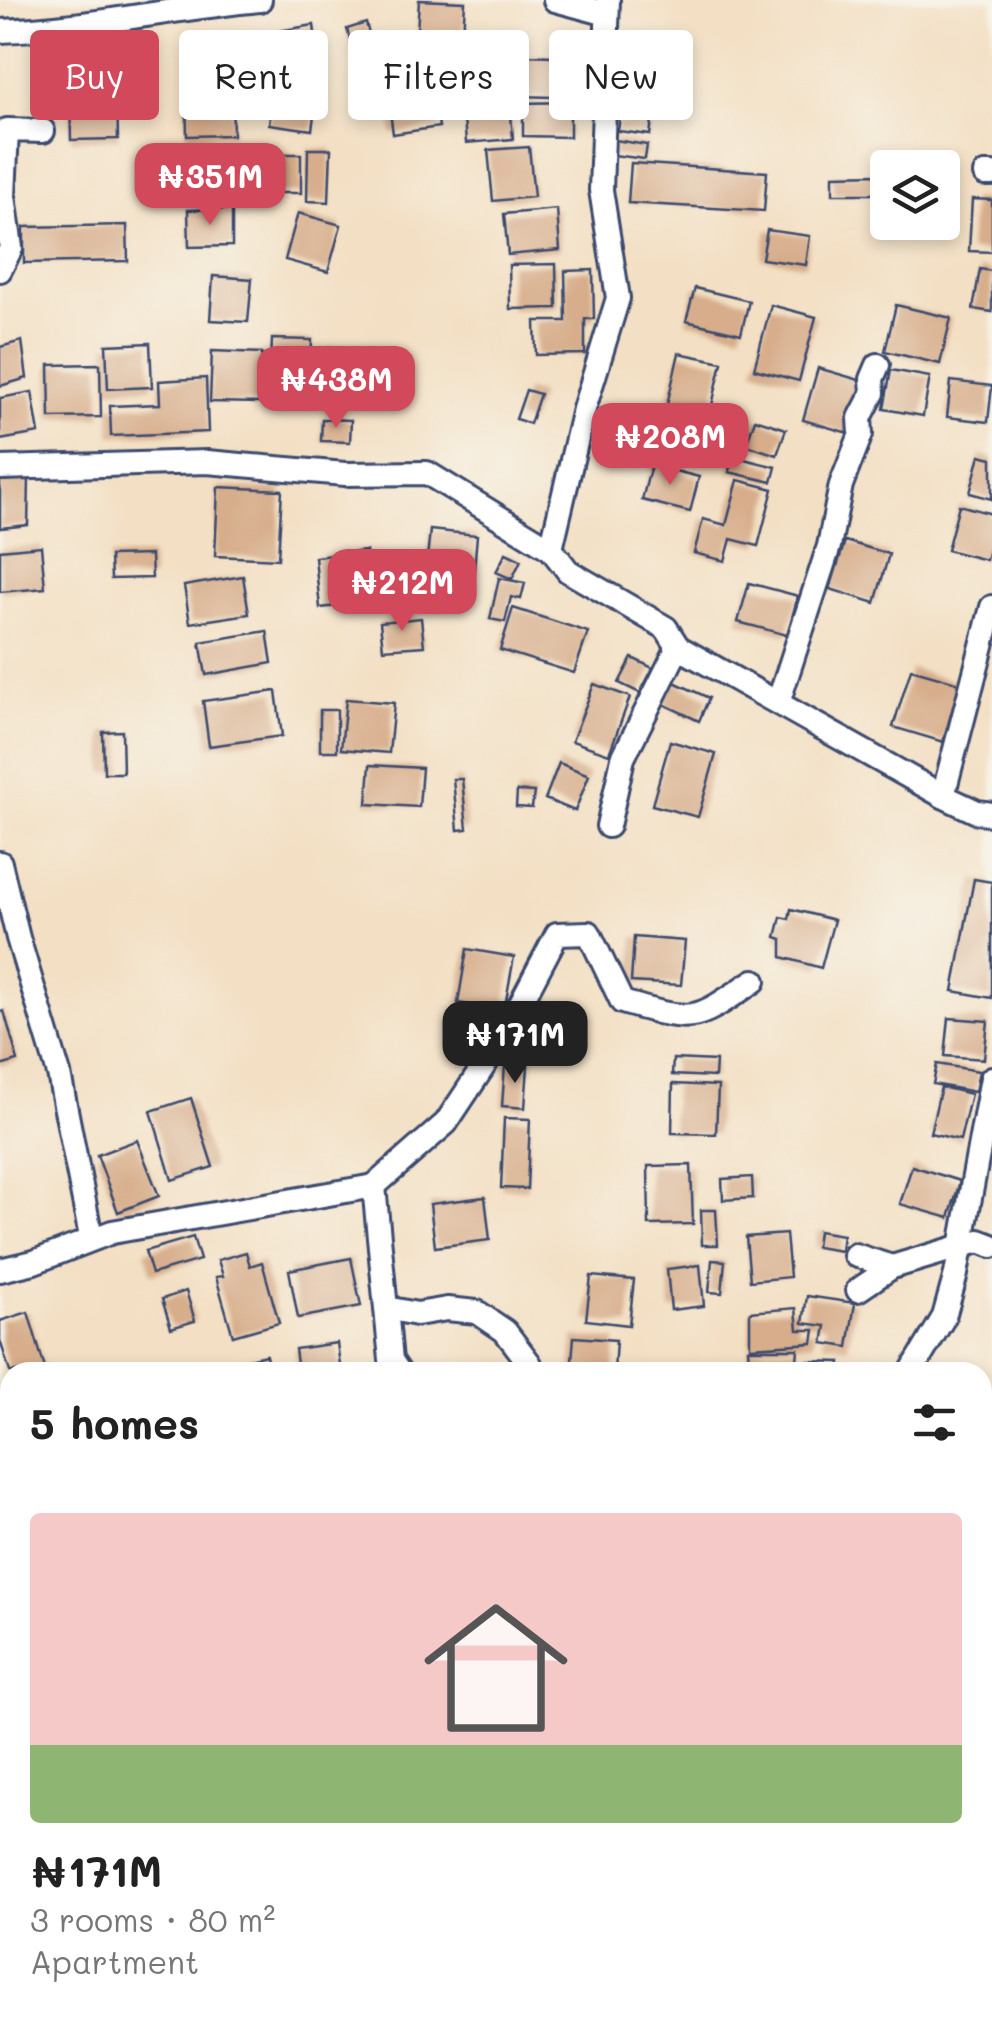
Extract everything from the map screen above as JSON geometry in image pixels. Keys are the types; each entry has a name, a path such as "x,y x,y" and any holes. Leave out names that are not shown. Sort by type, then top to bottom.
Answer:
{"street":[{"path":"0,31 52,30 186,7 260,0"},
{"path":"551,549 584,408 618,298 601,190 607,7 556,0"},
{"path":"0,270 11,248 4,196 7,130 43,132"},
{"path":"778,704 828,546 841,484 861,434 860,418 872,393 878,365"},
{"path":"0,468 207,462 345,474 427,474 551,549 568,571 666,628 678,647 942,796 977,812 992,814"},
{"path":"942,796 992,606"},
{"path":"608,826 623,758 678,647"},
{"path":"0,863 9,942 59,1074 92,1238"},
{"path":"0,1270 34,1262 92,1238 374,1186 446,1123 503,1037 557,934 589,933 622,1002 680,1018 706,1014 754,981"},
{"path":"916,1362 944,1316 992,1078"},
{"path":"374,1186 392,1362"},
{"path":"858,1290 892,1267 979,1241 992,1246"},
{"path":"855,1255 892,1267"},
{"path":"386,1308 417,1314 448,1309 476,1312 505,1331 528,1362"}],"building":[{"path":"419,0 465,2 463,30 417,30"},
{"path":"366,23 368,30 348,33 347,29"},
{"path":"314,25 315,30 284,30"},
{"path":"529,55 549,56 549,97 529,96"},
{"path":"549,102 549,120 570,120 570,137 523,136 523,120 529,120 529,103"},
{"path":"71,120 118,120 118,139 71,140"},
{"path":"187,120 233,120 233,135 187,136"},
{"path":"270,120 313,120 312,130 269,124"},
{"path":"391,120 438,120 439,127 393,134"},
{"path":"464,120 511,120 513,139 466,143"},
{"path":"619,120 652,120 650,135 618,131"},
{"path":"615,140 647,145 645,159 613,155"},
{"path":"529,147 534,197 493,201 488,150"},
{"path":"308,149 331,149 329,202 307,201"},
{"path":"188,152 231,154 230,191 187,189"},
{"path":"265,154 301,154 301,193 265,193"},
{"path":"631,163 767,172 764,211 628,203"},
{"path":"870,174 870,194 833,194 833,175"},
{"path":"972,199 992,200 992,252 969,251"},
{"path":"232,209 232,246 189,247 188,210"},
{"path":"557,209 560,250 508,255 504,214"},
{"path":"298,213 341,225 328,272 285,260"},
{"path":"127,225 128,261 24,263 24,227"},
{"path":"767,230 810,236 806,265 762,259"},
{"path":"556,264 557,308 510,309 509,265"},
{"path":"980,269 992,271 992,312 973,309"},
{"path":"593,270 594,319 585,319 585,354 536,355 535,321 566,321 565,271"},
{"path":"213,276 252,279 248,322 210,320"},
{"path":"695,288 749,301 741,334 686,321"},
{"path":"771,305 816,317 799,381 754,369"},
{"path":"896,305 951,318 940,364 885,351"},
{"path":"272,339 312,340 310,386 270,385"},
{"path":"22,341 27,378 0,386 0,347"},
{"path":"150,343 152,387 108,389 106,345"},
{"path":"329,347 366,355 357,399 320,391"},
{"path":"212,351 262,353 260,403 210,402"},
{"path":"679,353 722,362 699,462 656,452"},
{"path":"100,364 101,417 50,418 49,365"},
{"path":"818,368 863,381 848,433 803,420"},
{"path":"891,370 930,377 923,416 884,409"},
{"path":"206,378 208,432 111,436 110,406 160,404 159,381"},
{"path":"951,381 992,386 988,422 947,417"},
{"path":"526,390 540,394 530,424 516,419"},
{"path":"32,392 39,433 0,440 0,398"},
{"path":"322,419 351,420 350,442 321,441"},
{"path":"755,419 786,429 777,455 746,445"},
{"path":"980,455 992,458 992,499 970,493"},
{"path":"732,456 776,467 772,482 729,472"},
{"path":"651,465 699,477 690,512 642,500"},
{"path":"29,478 28,525 0,528 0,481"},
{"path":"738,480 773,489 758,546 731,539 725,561 694,553 703,519 726,525"},
{"path":"218,487 282,490 278,559 215,556"},
{"path":"959,505 992,514 992,539 986,560 947,550"},
{"path":"430,530 477,535 473,582 425,577"},
{"path":"845,541 889,554 875,603 830,589"},
{"path":"41,546 45,588 0,592 0,550"},
{"path":"366,551 371,602 320,608 315,557"},
{"path":"506,553 521,560 512,579 496,572"},
{"path":"151,555 152,578 111,579 110,556"},
{"path":"243,576 249,614 190,623 184,586"},
{"path":"499,578 525,583 521,599 511,597 505,622 490,619"},
{"path":"749,583 798,596 787,635 738,622"},
{"path":"513,608 588,632 574,673 500,650"},
{"path":"421,618 424,646 383,649 380,622"},
{"path":"267,631 272,663 206,675 200,642"},
{"path":"632,658 653,668 640,693 619,683"},
{"path":"911,669 960,683 943,742 893,727"},
{"path":"674,682 709,698 699,721 663,704"},
{"path":"594,684 630,697 609,754 572,741"},
{"path":"276,691 282,736 209,746 203,701"},
{"path":"346,699 394,703 389,753 341,749"},
{"path":"320,710 337,710 337,751 320,751"},
{"path":"122,731 123,773 104,773 103,732"},
{"path":"670,741 716,754 698,817 652,805"},
{"path":"559,763 589,775 575,811 545,799"},
{"path":"370,765 422,768 419,807 367,804"},
{"path":"453,779 462,779 467,829 458,830"},
{"path":"517,791 534,792 532,808 516,807"},
{"path":"974,879 992,882 992,998 953,991"},
{"path":"791,909 834,920 821,968 782,957 782,939 776,937 781,917 789,919"},
{"path":"634,937 685,941 681,985 631,982"},
{"path":"467,949 514,957 504,1011 458,1003"},
{"path":"4,1011 18,1061 0,1066 0,1012"},
{"path":"949,1018 988,1021 984,1059 945,1056"},
{"path":"673,1059 716,1061 715,1077 672,1075"},
{"path":"937,1064 979,1071 975,1092 933,1084"},
{"path":"505,1065 528,1066 525,1108 502,1106"},
{"path":"673,1084 718,1086 716,1134 672,1133"},
{"path":"941,1087 971,1094 960,1140 930,1133"},
{"path":"191,1098 213,1167 172,1180 151,1111"},
{"path":"504,1118 530,1119 527,1189 501,1188"},
{"path":"137,1140 159,1196 118,1212 97,1155"},
{"path":"691,1165 693,1224 649,1225 648,1166"},
{"path":"912,1166 960,1181 949,1218 900,1204"},
{"path":"752,1177 753,1198 723,1200 722,1179"},
{"path":"485,1197 490,1240 435,1247 430,1204"},
{"path":"701,1210 716,1210 718,1245 702,1245"},
{"path":"818,1231 843,1235 841,1251 816,1247"},
{"path":"786,1234 790,1277 750,1281 746,1237"},
{"path":"193,1237 200,1260 152,1274 145,1251"},
{"path":"246,1252 250,1266 262,1262 279,1323 233,1336 216,1277 223,1276 218,1260"},
{"path":"351,1258 361,1306 298,1318 289,1270"},
{"path":"712,1260 725,1261 722,1293 709,1292"},
{"path":"700,1265 704,1306 671,1310 667,1269"},
{"path":"591,1276 634,1280 629,1325 586,1320"},
{"path":"186,1291 195,1321 171,1328 162,1299"},
{"path":"807,1296 855,1303 848,1347 823,1343 826,1326 803,1323"},
{"path":"796,1308 798,1330 815,1330 813,1343 750,1347 750,1312"},
{"path":"28,1312 43,1362 7,1362 0,1340 0,1321"},
{"path":"574,1337 616,1340 615,1362 572,1362"},
{"path":"337,1343 340,1362 297,1362 295,1349"},
{"path":"748,1349 798,1349 797,1362 749,1362"},
{"path":"266,1355 267,1362 234,1362"}]}
